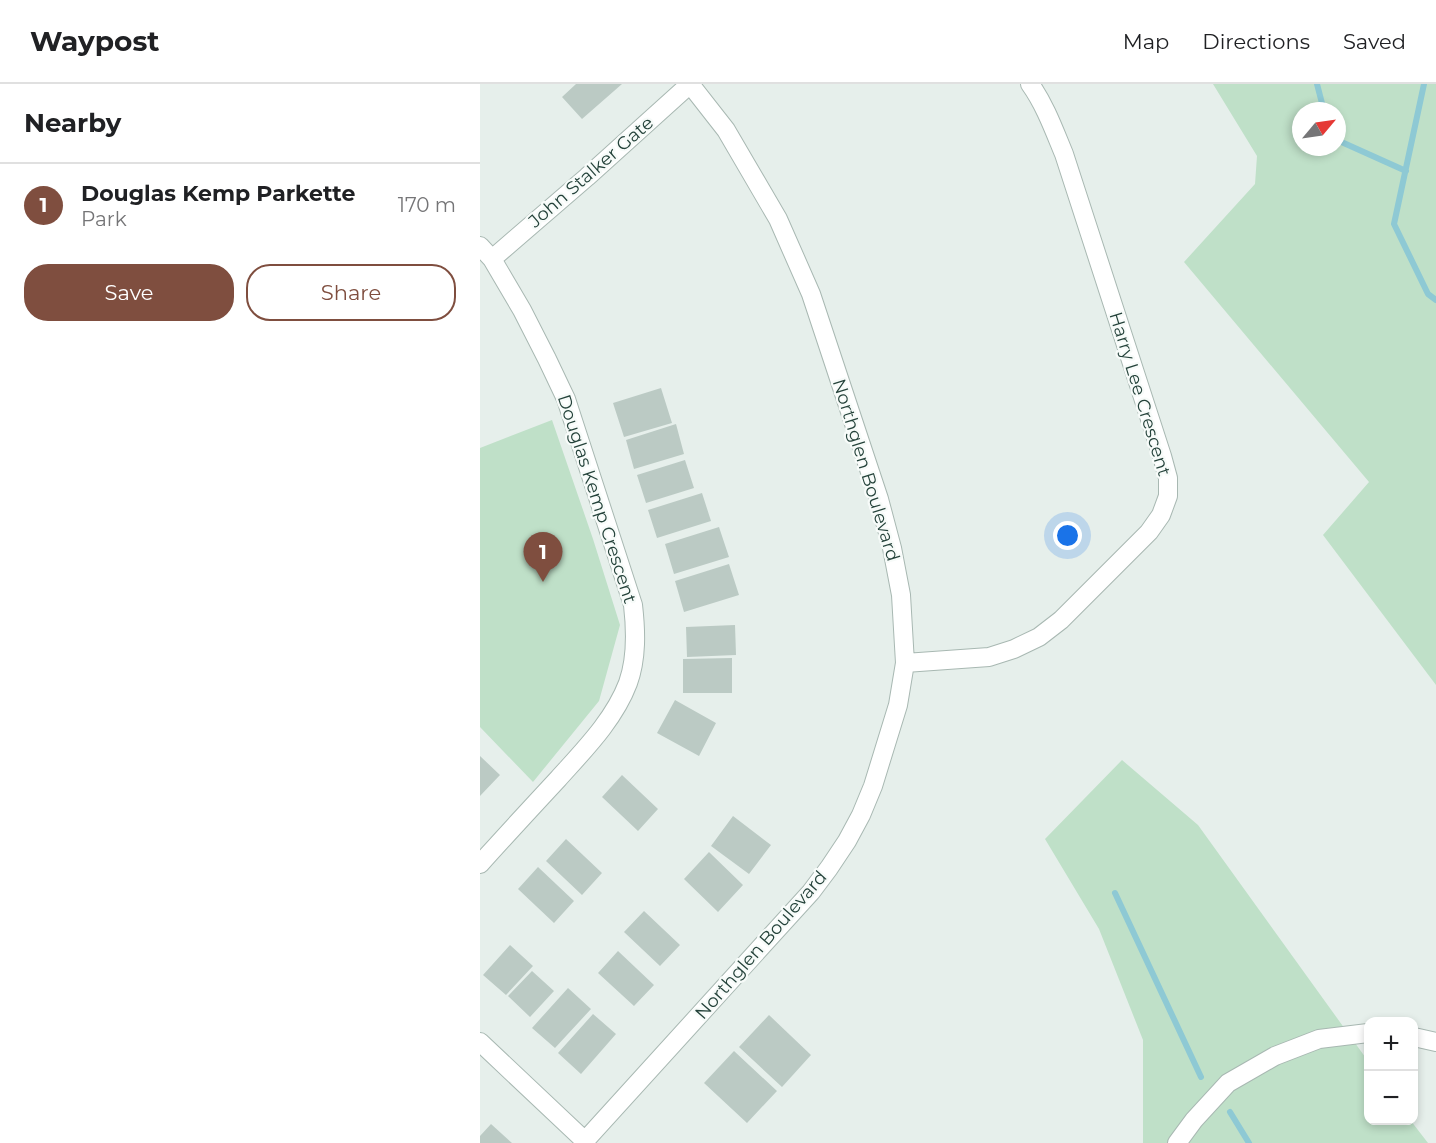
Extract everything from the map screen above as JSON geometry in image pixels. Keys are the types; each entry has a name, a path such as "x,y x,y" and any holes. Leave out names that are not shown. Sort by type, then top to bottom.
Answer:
{"street":[{"name":"Northglen Boulevard","path":"584,1142 811,892 830,868 861,815 873,786 898,705 906,663 901,596 892,548 879,499 811,294 778,219 726,130 690,84"},
{"name":"John Stalker Gate","path":"486,252 587,177 690,84"},
{"name":"Harry Lee Crescent","path":"906,663 989,657 1039,637 1061,620 1149,532 1161,515 1168,496 1162,456 1064,154 1052,124 1030,84"},
{"name":"Douglas Kemp Crescent","path":"480,864 594,739 614,710 628,683 634,655 636,629 633,605 566,399 522,310 486,252"},
{"path":"1177,1143 1194,1120 1228,1083 1275,1056 1319,1039 1364,1033"},
{"path":"1418,1038 1436,1042"},
{"path":"480,1042 584,1142"}],"green space":[{"path":"1213,84 1436,84 1436,685 1323,535 1369,482 1184,262 1255,184 1257,156"},
{"path":"552,420 620,625 599,701 533,782 480,727 480,448"},
{"path":"1122,760 1198,825 1364,1055 1364,1125 1414,1125 1428,1143 1143,1143 1143,1040 1099,929 1045,839"}],"building":[{"path":"576,84 622,84 582,119 562,97"},
{"path":"661,388 672,423 624,437 613,403"},
{"path":"676,424 684,454 634,469 626,440"},
{"path":"685,460 694,488 646,503 637,475"},
{"path":"702,493 711,521 657,538 648,510"},
{"path":"719,527 729,557 674,574 665,544"},
{"path":"729,564 739,595 684,612 675,581"},
{"path":"735,625 736,655 687,657 686,627"},
{"path":"732,658 732,693 683,693 683,659"},
{"path":"675,700 716,723 699,756 657,733"},
{"path":"480,756 500,775 480,796"},
{"path":"622,775 658,809 638,831 602,797"},
{"path":"733,816 771,845 749,874 711,846"},
{"path":"566,839 602,873 582,895 546,861"},
{"path":"709,852 743,885 718,912 684,879"},
{"path":"538,867 574,901 554,923 518,889"},
{"path":"644,911 680,945 660,966 624,932"},
{"path":"510,945 533,966 506,995 483,975"},
{"path":"618,951 654,985 634,1006 598,973"},
{"path":"532,971 554,991 530,1017 508,996"},
{"path":"568,988 591,1009 555,1048 532,1028"},
{"path":"593,1014 616,1034 581,1074 558,1053"},
{"path":"769,1015 811,1055 782,1087 739,1047"},
{"path":"734,1051 777,1091 747,1123 704,1083"},
{"path":"491,1124 512,1143 480,1143 480,1136"}],"waterway":[{"path":"1317,84 1322,102"},
{"path":"1424,84 1394,224 1428,294 1436,300"},
{"path":"1346,144 1406,171"},
{"path":"1115,893 1201,1077"},
{"path":"1230,1112 1249,1143"}],"place":[{"name":"Douglas Kemp Parkette","path":"543,582"}]}
